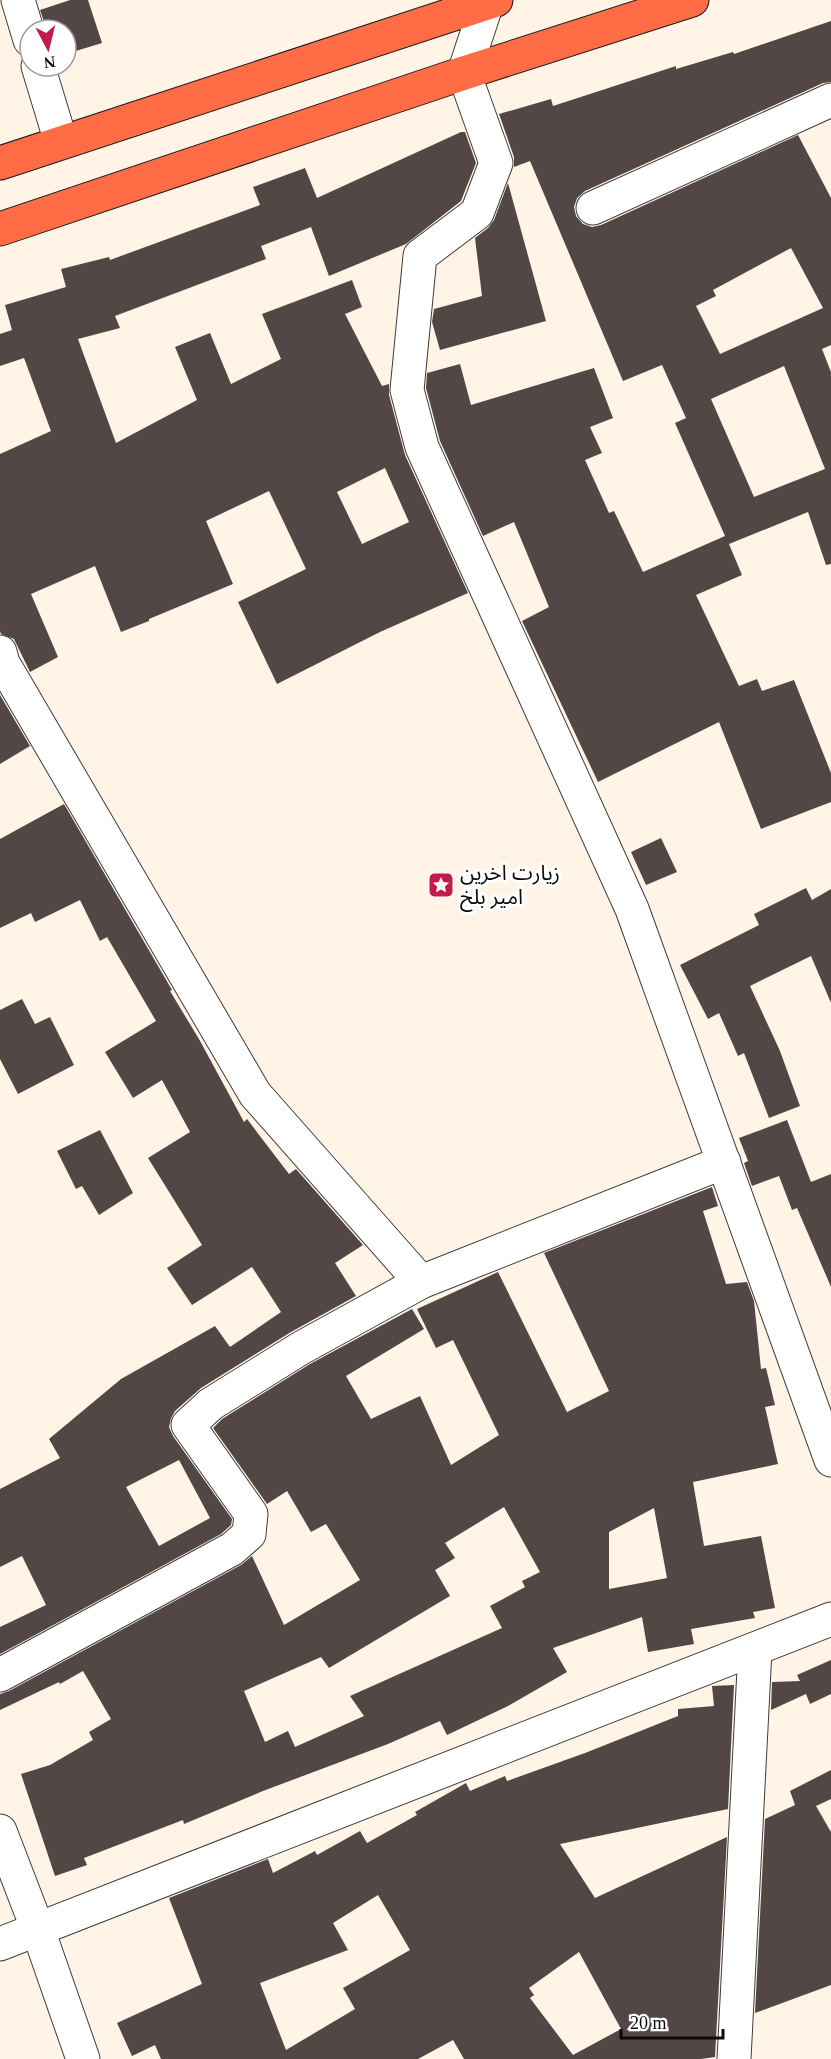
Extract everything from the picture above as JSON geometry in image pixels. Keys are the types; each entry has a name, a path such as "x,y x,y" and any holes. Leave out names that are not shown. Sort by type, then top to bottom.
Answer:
{"highway":[{"path":"0,230 464,73 692,0"},
{"path":"0,163 491,1"}],"street":[{"path":"18,0 23,18"},
{"path":"491,1 464,73 496,163 477,213 420,256 408,390 422,447 632,909 831,1460"},
{"path":"42,78 62,142"},
{"path":"593,207 831,100"},
{"path":"1,660 255,1094 421,1282"},
{"path":"0,1675 232,1550 249,1534 251,1514 188,1425 211,1404 301,1348 421,1282 724,1162"},
{"path":"0,1944 831,1619"},
{"path":"734,2059 755,1650"},
{"path":"0,1830 83,2059"}],"building":[{"path":"70,0 88,0 102,43 78,50 78,18 43,18 40,10"},
{"path":"831,21 831,82 823,83 585,191 577,198 574,207 576,216 583,224 592,227 601,225 798,135 831,198 831,345 822,349 831,372 831,564 826,565 808,512 729,544 742,575 696,595 739,686 757,679 762,691 794,680 831,773 831,802 761,829 719,722 598,782 522,621 549,607 514,522 483,536 440,441 426,388 427,373 460,364 471,405 594,368 613,418 590,427 602,453 585,460 609,513 614,511 643,572 725,536 675,423 686,418 662,365 623,381 530,161 514,167 514,157 499,114 551,99 553,106 676,66 676,69 733,52 734,54","holes":["791,248 823,308 720,354 696,306 716,296 713,290","784,366 825,469 754,497 711,399"]},
{"path":"461,132 465,132 476,163 461,201 406,244 329,276 311,227 261,246 266,259 115,316 120,328 78,339 116,443 197,400 175,347 210,333 231,384 281,359 262,314 352,280 362,307 345,314 382,386 389,384 389,395 405,455 468,593 380,632 277,684 238,602 306,569 269,491 206,521 233,584 149,619 149,621 121,632 95,566 31,594 58,657 30,672 14,639 1,634 0,631 0,454 51,431 24,358 0,366 0,334 12,330 5,305 66,287 61,269 109,257 110,260 260,205 253,187 305,168 317,198","holes":["385,468 409,522 362,544 337,492"]},
{"path":"508,183 546,321 440,350 432,322 434,309 482,296 475,238 494,220"},
{"path":"0,695 30,746 0,764"},
{"path":"64,804 172,990 170,991 244,1122 247,1119 289,1174 296,1169 363,1245 335,1263 356,1296 291,1332 201,1388 175,1411 171,1418 169,1427 173,1436 232,1519 231,1525 221,1534 0,1654 0,1627 46,1605 22,1556 0,1567 0,1489 60,1458 49,1439 121,1379 215,1326 230,1347 281,1312 252,1267 192,1305 167,1268 202,1245 148,1158 190,1132 162,1080 133,1098 105,1052 156,1021 107,937 100,941 80,900 35,922 31,913 0,928 0,839","holes":["179,1460 210,1518 159,1546 126,1487"]},
{"path":"661,838 677,872 646,885 631,852"},
{"path":"806,888 812,900 831,889 831,1003 811,956 750,986 780,1051 800,1106 769,1118 744,1053 738,1056 719,1013 708,1019 680,965 759,925 754,914"},
{"path":"22,999 35,1024 50,1017 74,1065 18,1094 0,1059 0,1010"},
{"path":"787,1120 811,1182 831,1174 831,1287 797,1208 792,1210 779,1176 752,1186 744,1163 748,1161 739,1138"},
{"path":"100,1130 133,1193 99,1215 82,1186 76,1189 57,1151"},
{"path":"712,1187 718,1206 703,1211 726,1284 747,1282 754,1301 761,1369 766,1368 775,1405 765,1407 778,1464 693,1482 704,1546 761,1536 775,1608 753,1612 755,1618 691,1629 694,1644 648,1652 642,1617 553,1648 567,1672 508,1706 447,1735 440,1721 388,1744 263,1791 184,1824 183,1820 84,1858 87,1865 55,1876 21,1774 50,1765 93,1740 89,1732 111,1719 83,1671 60,1684 59,1682 0,1710 0,1694 241,1565 252,1556 284,1625 360,1580 326,1524 311,1532 287,1491 267,1504 213,1428 222,1419 310,1364 412,1309 424,1329 346,1376 371,1419 420,1396 451,1465 499,1435 453,1340 436,1348 417,1309 498,1272 567,1412 609,1391 544,1253","holes":["504,1507 540,1572 522,1581 525,1587 490,1606 502,1628 350,1696 364,1716 295,1747 288,1731 265,1742 244,1691 321,1657 329,1668 450,1596 435,1570 455,1558 445,1543","654,1508 667,1578 609,1589 609,1532"]},
{"path":"831,1660 831,1694 810,1704 806,1694 771,1710 772,1682 800,1681 797,1675"},
{"path":"734,1685 728,1809 560,1844 595,1898 727,1837 715,2057 701,2059 464,2059 453,2040 418,2059 161,2059 155,2045 132,2056 117,2023 202,1984 169,1898 268,1859 273,1873 315,1851 317,1855 360,1831 367,1843 417,1815 415,1812 466,1783 470,1791 505,1776 507,1781 678,1716 678,1709 714,1706 712,1686","holes":["378,1895 410,1950 343,1988 355,2009 286,2050 260,1983 348,1950 333,1923","579,1952 621,2029 573,2055 530,1998 534,1995 529,1988"]},
{"path":"831,1770 831,1799 816,1806 831,1832 831,1985 755,2013 765,1819 795,1805 790,1791"}],"place":[{"name":"زیارت اخرین امیر بلخ","path":"441,885"}]}
